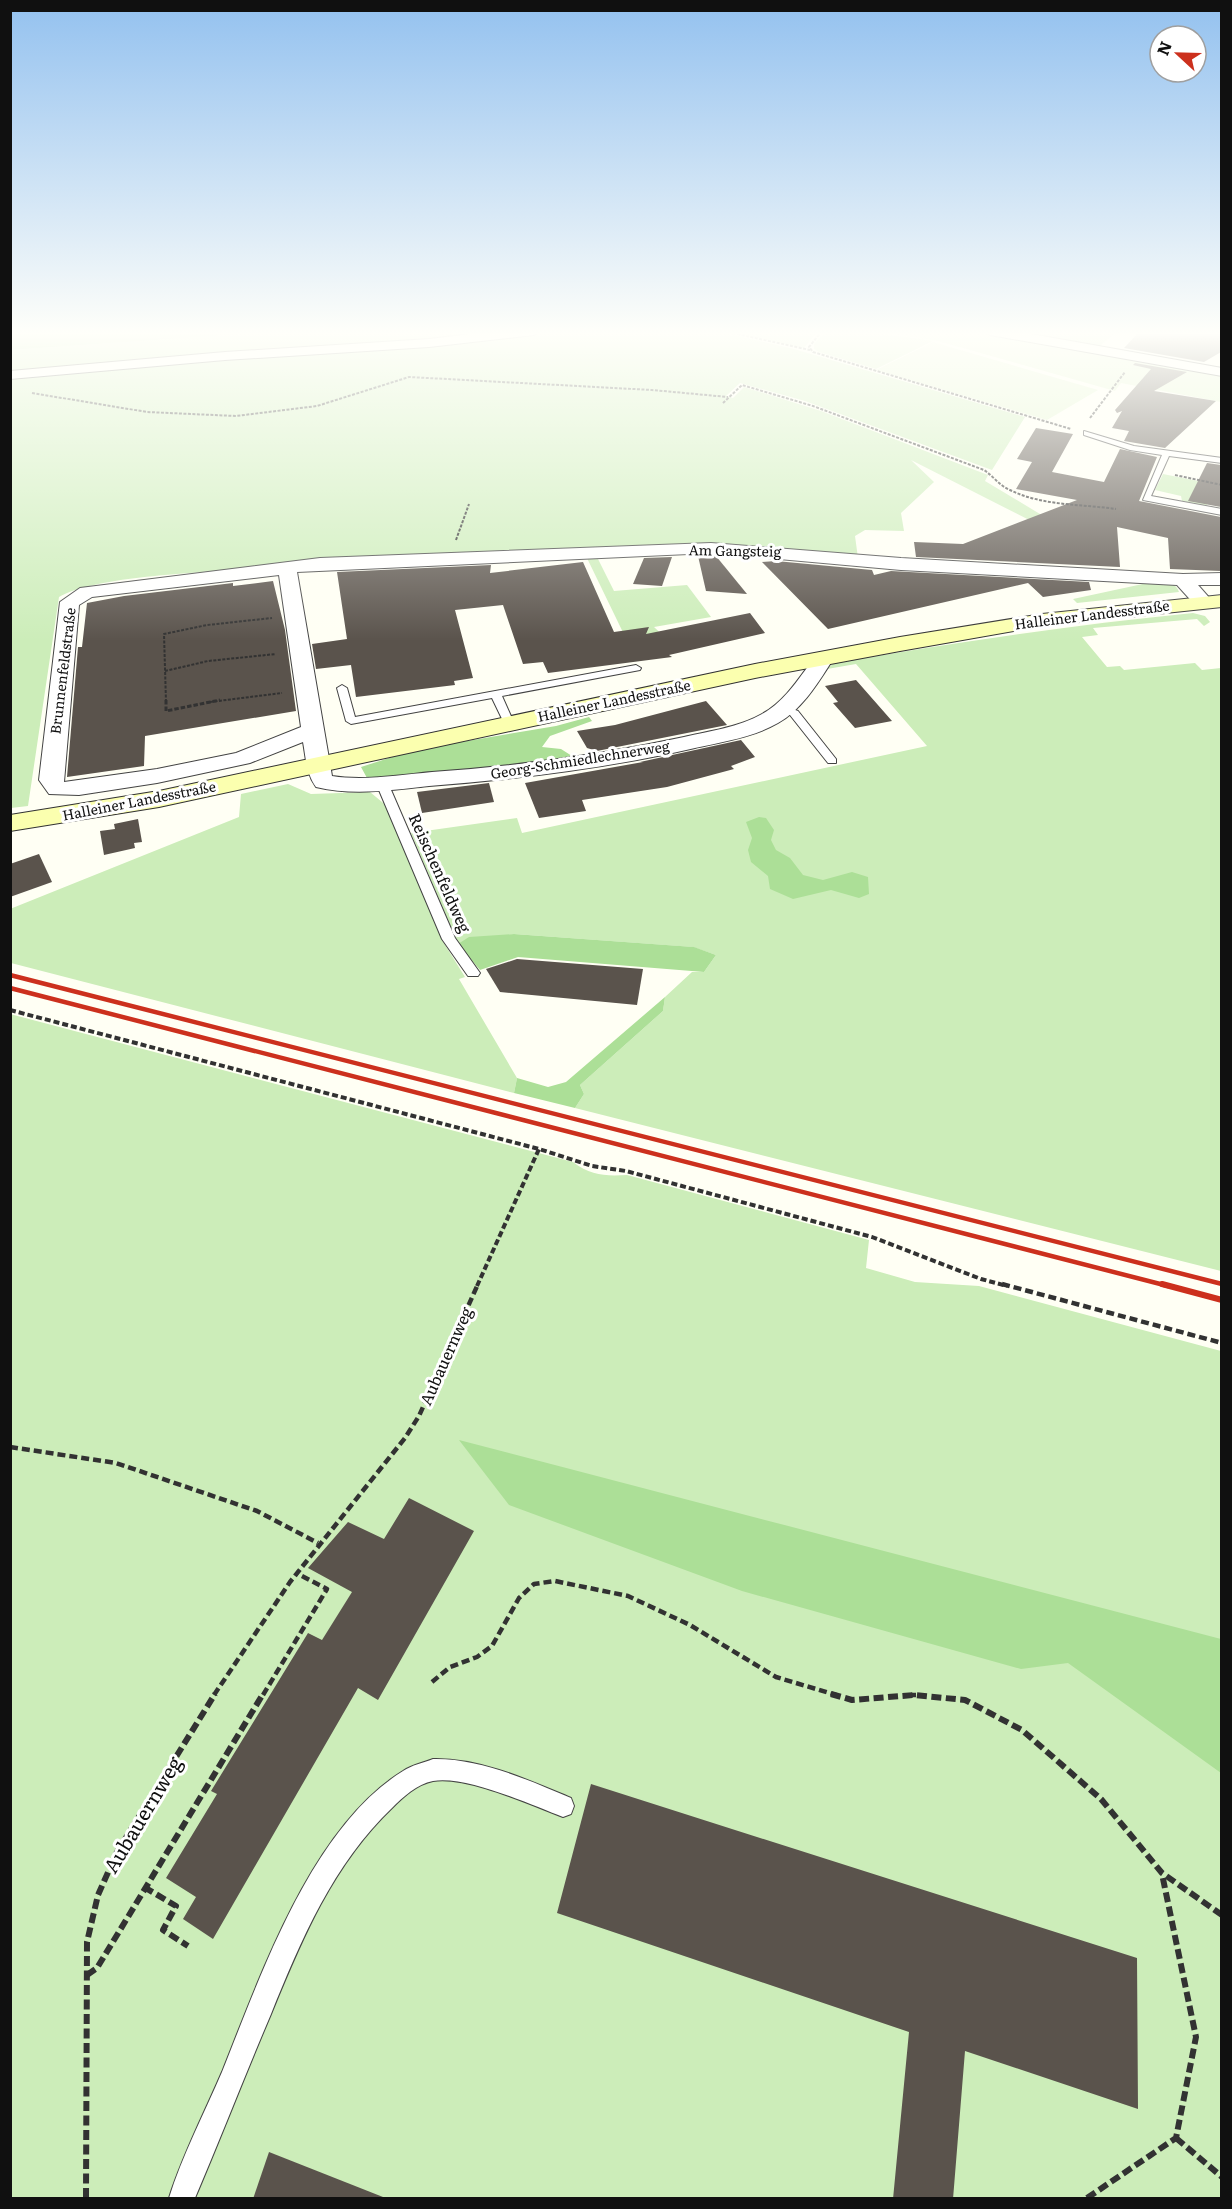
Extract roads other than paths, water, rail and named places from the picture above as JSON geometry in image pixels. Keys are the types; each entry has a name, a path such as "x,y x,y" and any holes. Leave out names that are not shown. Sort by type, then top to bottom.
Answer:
{"main road":[{"name":"Halleiner Landesstraße","path":"10,823 159,799 824,658 1007,625 1212,602"}],"street":[{"name":"Am Gangsteig","path":"287,569 341,563 711,548 752,549 901,564 1040,569 1183,580 1221,579"},
{"path":"287,569 305,690 320,765"},
{"name":"Brunnenfeldstraße","path":"287,569 175,580 87,592 74,598 68,611 51,780 54,786 63,790 196,769 255,755 312,731"},
{"path":"1183,580 1212,602"},
{"name":"Georg-Schmiedlechnerweg","path":"320,765 320,776 324,782 382,783 505,773 635,753 753,726 773,717 806,683 824,658"}],"lane":[{"path":"1087,434 1133,448 1221,461"},
{"path":"1167,452 1146,498 1221,512"},
{"path":"342,688 351,721 636,668"},
{"path":"496,695 509,723"},
{"path":"782,708 794,713 832,761"},
{"name":"Reischenfeldweg","path":"382,783 449,939 473,973"},
{"path":"182,2199 301,1917 356,1828 405,1781 433,1770 459,1771 563,1806"}],"railway":[{"path":"10,975 1222,1284"},
{"path":"10,988 1168,1286"},
{"path":"1162,1284 1222,1300"}]}
